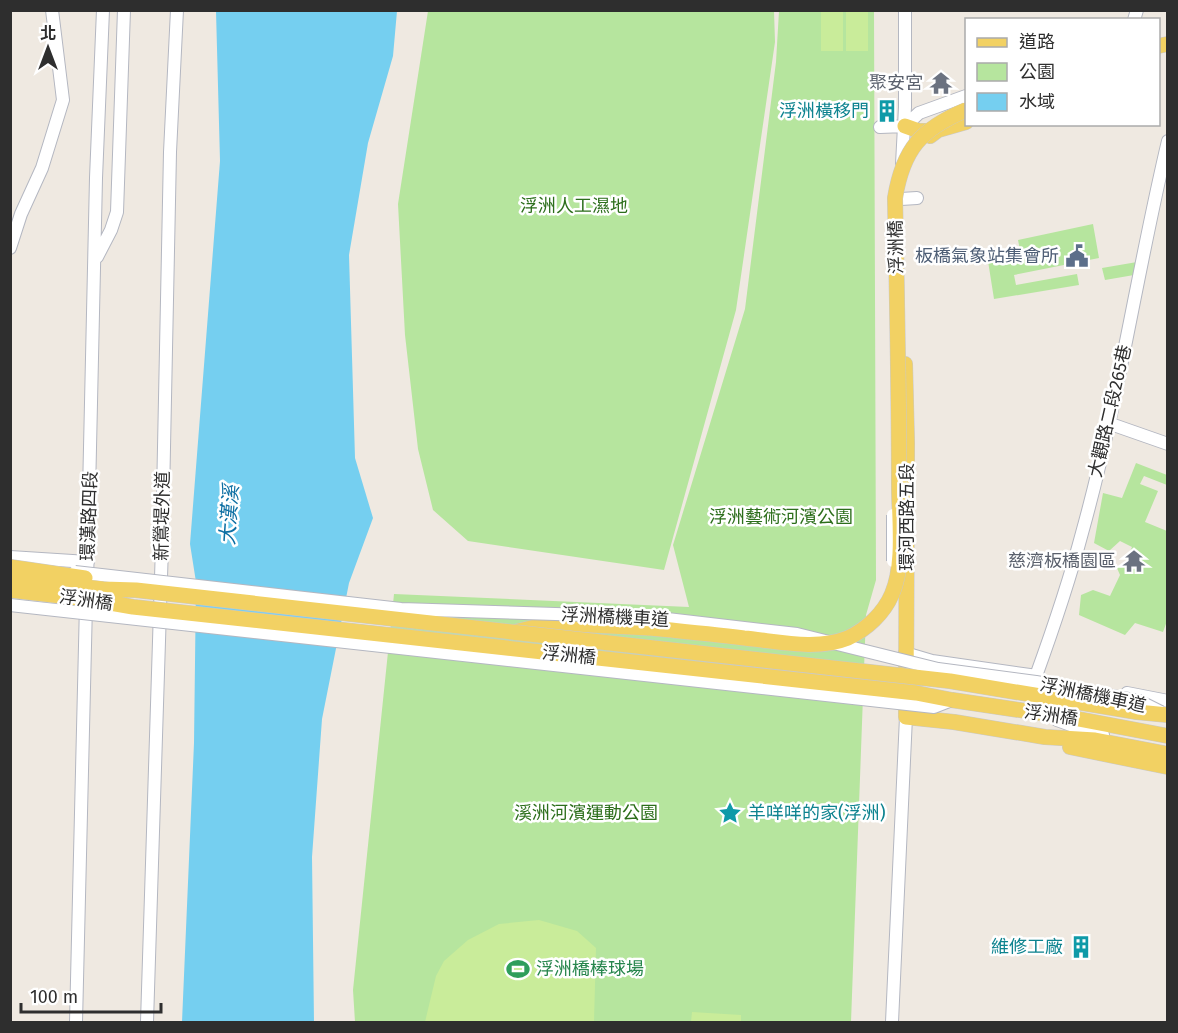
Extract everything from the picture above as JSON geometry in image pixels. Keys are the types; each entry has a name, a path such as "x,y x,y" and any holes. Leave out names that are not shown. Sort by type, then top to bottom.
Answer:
{"main road":[{"name":"浮洲橋","path":"515,632 551,623 649,628 820,644 847,638 867,626 878,615 892,593 899,565 895,198 899,175 910,150 923,135 943,120 965,110"},
{"path":"904,126 919,131 938,130 965,122"},
{"path":"901,177 926,140 938,130"},
{"name":"環河西路五段","path":"901,177 907,437 904,654 906,717"},
{"path":"10,567 104,580 136,590"},
{"name":"浮洲橋","path":"10,579 103,589 136,590 950,681 1167,715"},
{"name":"浮洲橋","path":"10,590 133,607 916,693 1167,736"},
{"path":"10,600 86,609 133,607"},
{"path":"906,717 954,722 1101,747 1114,745 1167,754"},
{"path":"1097,746 1167,767"}],"street":[{"path":"10,248 21,214 42,168 63,100 52,10"},
{"name":"環漢路四段","path":"76,1023 103,10"},
{"path":"95,261 117,213 124,10"},
{"name":"新鶯堤外道","path":"147,1023 162,546 170,152 177,10"},
{"name":"環河西路五段","path":"901,177 904,126 904,10"},
{"path":"880,127 904,126 919,112 965,96"},
{"path":"598,616 821,639 850,631 874,612 890,582 892,563 890,185 896,164 907,145 921,128 935,118 965,104"},
{"name":"大觀路二段265巷","path":"1036,676 1083,532 1167,146"},
{"path":"901,199 917,198"},
{"path":"1108,423 1167,444"},
{"path":"10,557 88,562"},
{"path":"10,557 18,560 17,601 10,607"},
{"name":"浮洲橋機車道","path":"53,572 71,572 401,609 650,617 797,634 938,669 1036,682 1139,701 1167,715"},
{"path":"10,607 85,618"},
{"path":"10,607 934,707 952,700"},
{"path":"904,654 932,661 1036,676 1167,701"},
{"path":"1039,713 1090,732 1167,747"},
{"name":"環河西路五段","path":"892,1023 906,717"}],"green space":[{"name":"浮洲人工濕地","path":"428,11 774,11 775,42 736,310 664,570 468,541 433,510 418,449 405,335 398,204"},
{"name":"溪洲河濱運動公園","path":"779,11 874,11 876,580 866,615 851,1022 355,1022 353,990 394,594 689,607 673,545 745,309 776,62"},
{"path":"821,11 843,11 843,51 821,51"},
{"path":"846,11 868,11 868,51 846,51"},
{"path":"1093,224 1099,258 1014,275 1016,285 1077,274 1079,285 994,299 988,261 1021,255 1018,240"},
{"path":"1137,262 1134,275 1105,280 1102,268"},
{"path":"1136,463 1167,475 1167,485 1144,476 1140,484 1158,491 1145,522 1167,531 1167,621 1163,632 1135,623 1125,635 1079,615 1081,595 1093,590 1110,596 1120,575 1117,568 1121,564 1124,565 1132,547 1120,541 1109,551 1094,543 1103,493 1122,498"},
{"name":"浮洲橋棒球場","path":"539,920 577,931 596,948 594,1022 425,1022 436,976 444,961 468,940 499,924"},
{"path":"692,1012 741,1015 741,1022 691,1022"}],"water":[{"name":"大漢溪","path":"216,11 397,11 393,56 368,143 349,255 355,458 373,518 349,583 322,719 312,857 314,1022 182,1022 194,743 196,582 190,544 220,161"}],"place":[{"name":"聚安宮","path":"941,83"},
{"name":"浮洲橫移門","path":"887,111"},
{"name":"板橋氣象站集會所","path":"1077,256"},
{"name":"慈濟板橋園區","path":"1134,561"},
{"name":"羊咩咩的家(浮洲)","path":"730,813"},
{"name":"維修工廠","path":"1081,947"},
{"name":"浮洲橋棒球場","path":"518,969"}],"park label":[{"name":"浮洲藝術河濱公園","path":"781,517"}]}
